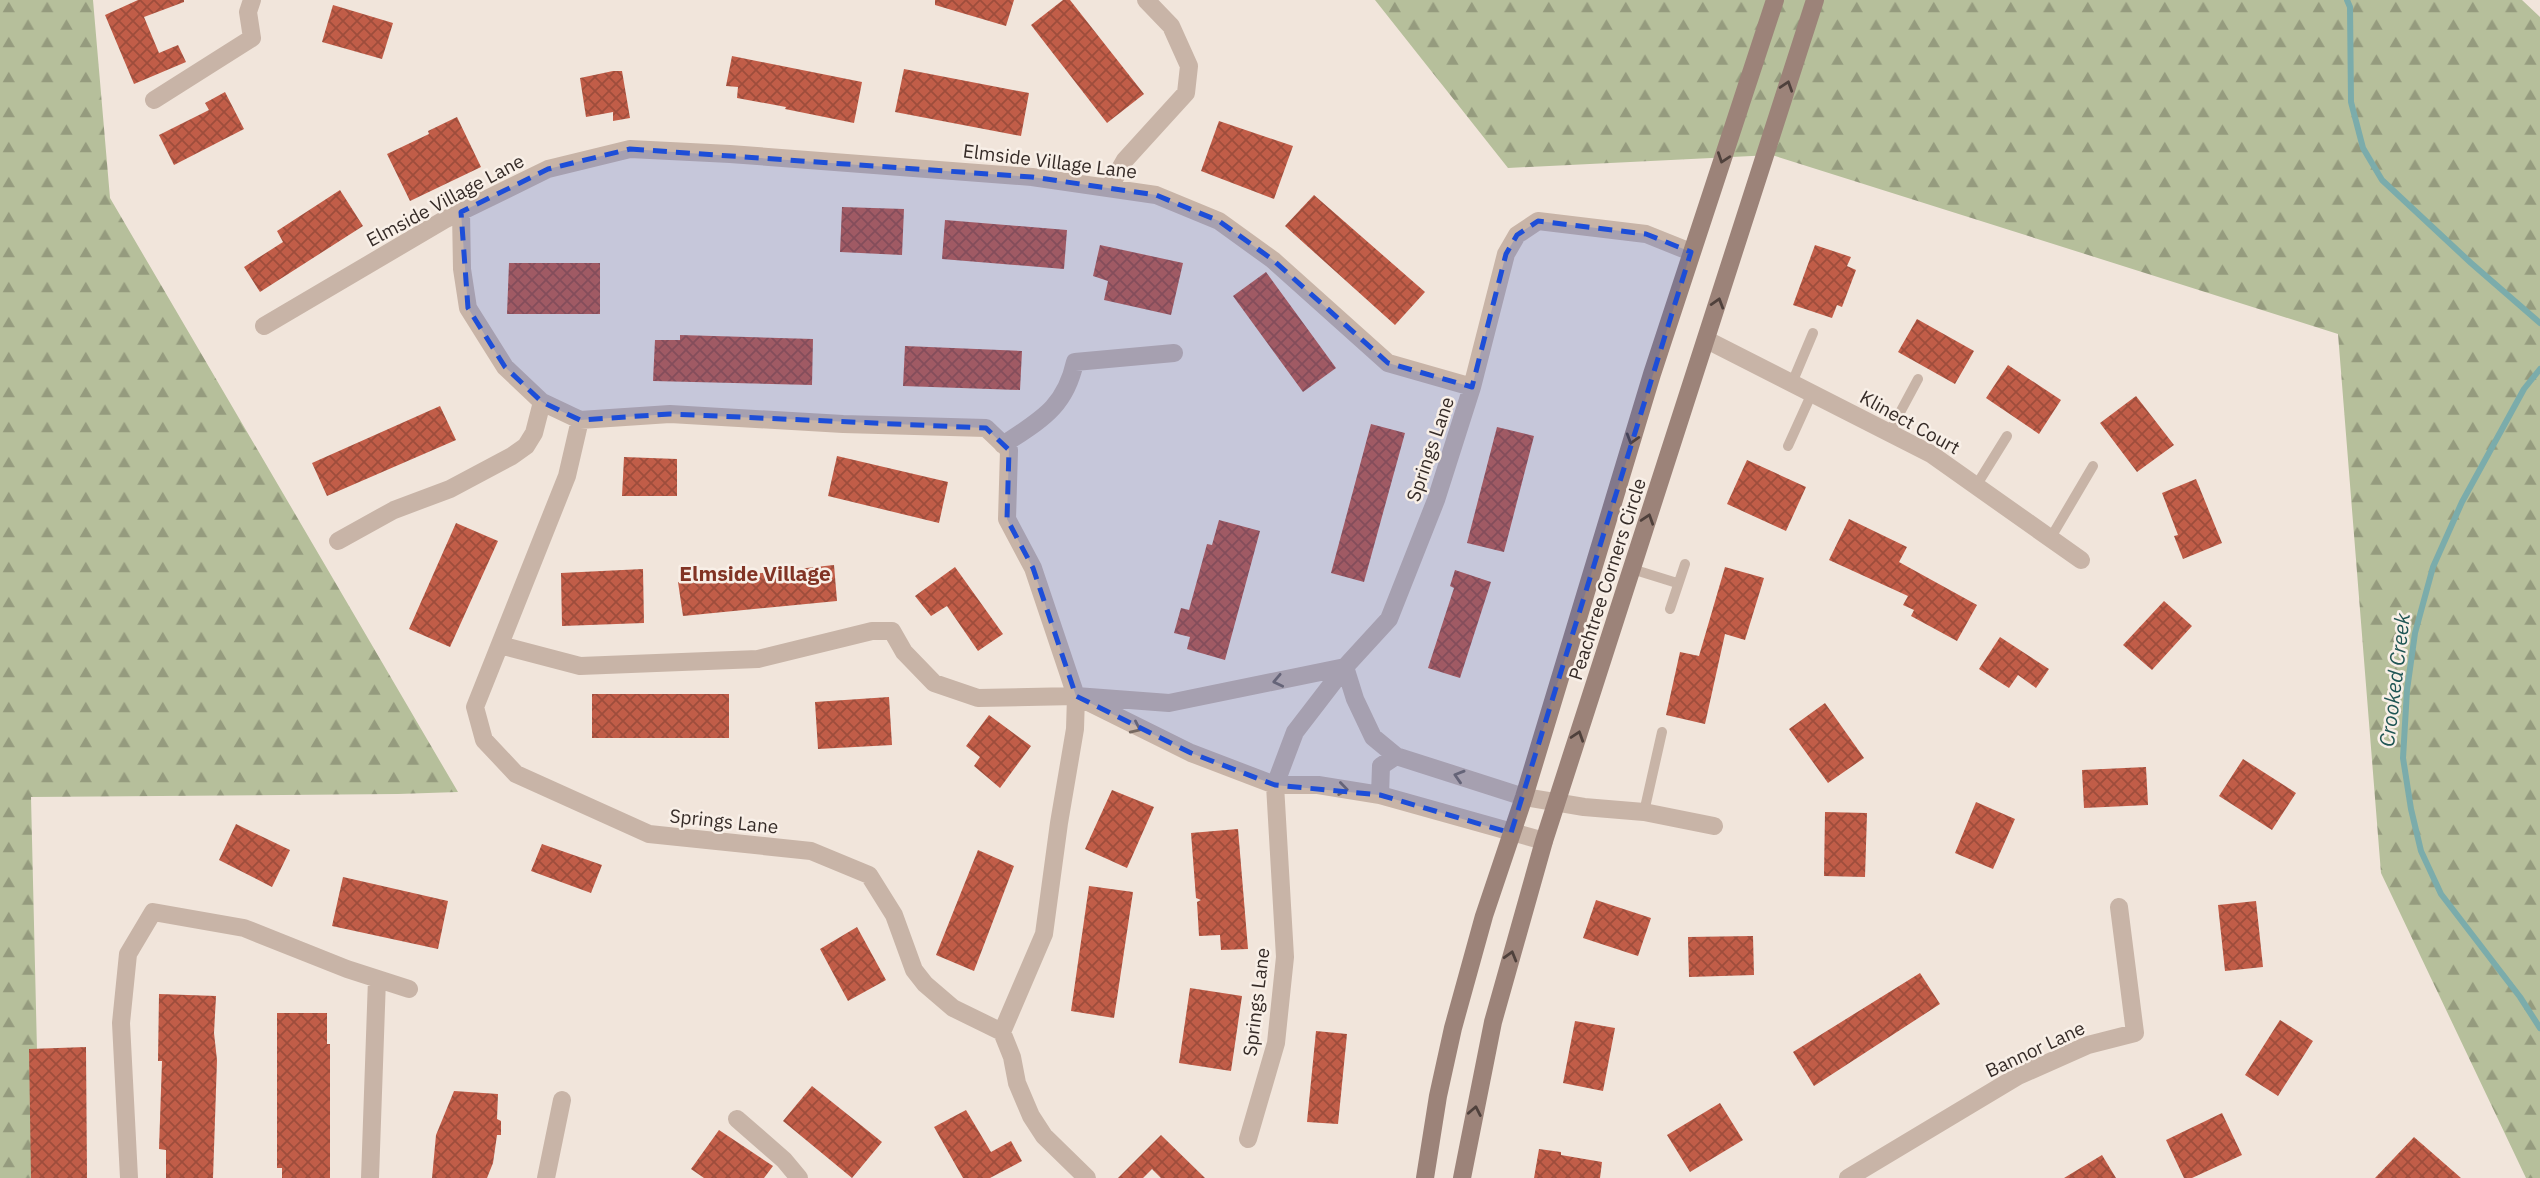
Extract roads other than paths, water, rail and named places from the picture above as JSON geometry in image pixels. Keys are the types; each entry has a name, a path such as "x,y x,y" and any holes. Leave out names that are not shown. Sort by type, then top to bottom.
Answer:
{"street":[{"path":"154,100 252,38 248,12 251,0"},
{"path":"1109,188 1125,160 1186,93 1189,66 1171,26 1146,0"},
{"name":"Peachtree Corners Circle","path":"1425,1178 1438,1096 1453,1028 1484,916 1524,797 1691,252 1775,0"},
{"name":"Peachtree Corners Circle","path":"1462,1178 1493,1022 1544,841 1815,0"},
{"name":"Elmside Village Lane","path":"264,326 461,212 548,169 630,149 730,154 1032,177 1156,195 1219,221 1273,260 1388,363 1472,387"},
{"path":"461,212 462,269 468,308 505,367 542,402 580,420 670,414 842,424 986,428 1009,450 1007,519 1033,568 1076,696 1075,729 1044,934 1002,1032 1012,1057 1017,1083 1031,1116 1044,1136 1086,1177"},
{"path":"1472,387 1506,254 1517,235 1538,221 1646,234 1691,252"},
{"name":"Klinect Court","path":"1707,340 1931,454 2081,560"},
{"path":"1003,445 1055,408 1071,382 1075,362 1174,353"},
{"name":"Springs Lane","path":"1248,1139 1276,1043 1285,957 1275,785 1295,732 1345,667 1389,618 1436,500 1472,387"},
{"path":"338,541 394,510 450,489 512,456 526,446 534,433 542,402"},
{"name":"Springs Lane","path":"580,420 567,476 475,707 484,740 516,774 649,834 811,851 869,875 894,915 914,970 925,985 953,1008 1002,1032"},
{"path":"500,645 580,666 758,659 872,631 892,631 904,652 934,683 978,698 1076,696 1169,703 1345,667 1355,699 1373,737 1396,756 1524,797 1584,807 1644,811 1714,826"},
{"path":"1076,696 1191,753 1275,785 1318,785 1380,795 1544,841"},
{"path":"1380,795 1381,766 1396,756"},
{"name":"Bannor Lane","path":"1848,1178 2018,1076 2088,1045 2135,1032 2119,907"},
{"path":"129,1178 121,1023 128,954 153,912 244,928 347,969 410,989"},
{"path":"370,1178 377,979"},
{"path":"546,1178 562,1100"},
{"path":"737,1119 784,1160 799,1178"},
{"path":"1066,1178 1086,1177"}],"lane":[{"path":"1792,383 1813,333"},
{"path":"1889,433 1918,379"},
{"path":"1788,446 1812,393"},
{"path":"1976,486 2007,436"},
{"path":"2050,538 2092,466"},
{"path":"1670,609 1685,564"},
{"path":"1632,569 1677,583"},
{"path":"1644,811 1662,732"}],"waterway":[{"name":"Crooked Creek","path":"2347,0 2350,7 2351,102 2363,148 2382,180 2540,323"},
{"name":"Crooked Creek","path":"2540,369 2524,389 2462,502 2433,567 2415,633 2407,690 2403,758 2421,851 2441,894 2520,997 2540,1028"}],"district":[{"name":"Elmside Village","path":"755,574"}]}
